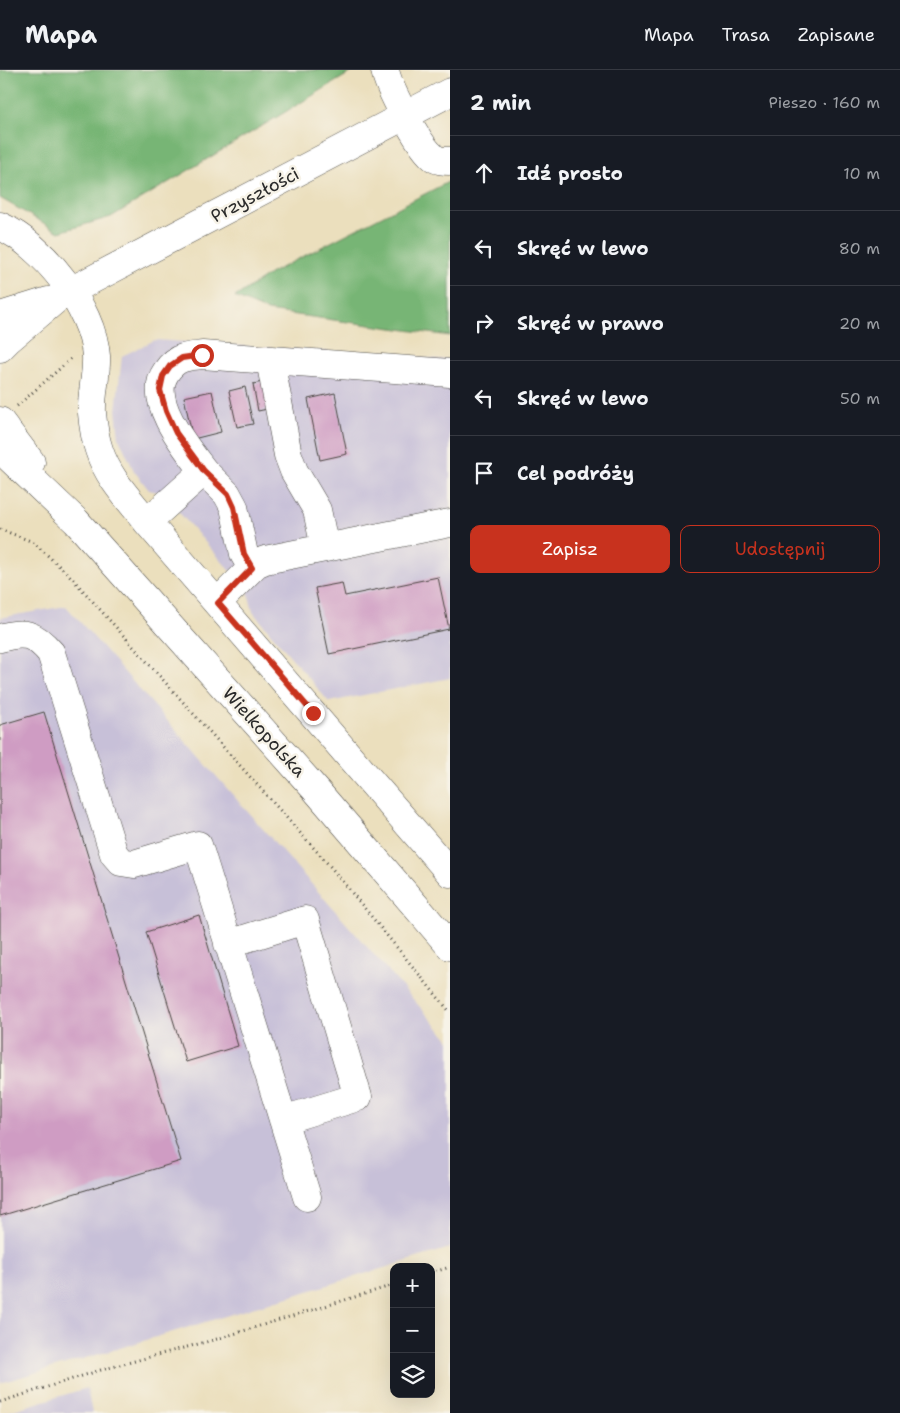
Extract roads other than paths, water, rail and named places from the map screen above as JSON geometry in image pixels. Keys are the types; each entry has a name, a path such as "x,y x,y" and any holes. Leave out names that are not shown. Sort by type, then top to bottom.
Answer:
{"street":[{"path":"385,70 405,116 432,157 443,161 450,161"},
{"name":"Przyszłości","path":"0,316 65,295 450,92"},
{"path":"0,226 39,253 55,269 65,295 81,308 92,332 96,353 92,412 99,450 109,474 147,522 450,872"},
{"name":"Przyszłości","path":"0,348 65,295"},
{"path":"252,568 244,554 234,507 228,494 204,471 176,433 166,411 160,390 163,376 170,366 182,358 202,355 450,373"},
{"path":"270,360 288,455 294,471 317,510 325,548"},
{"name":"Wielkopolska","path":"0,421 76,521 315,789 450,946"},
{"name":"Wielkopolska","path":"0,449 76,521"},
{"path":"147,522 204,471"},
{"path":"218,603 252,568 264,560 450,523"},
{"path":"0,638 16,634 30,635 42,643 50,652 114,854 121,862 134,864 198,845 307,1197"},
{"path":"228,944 306,920 358,1097 283,1120"}]}
